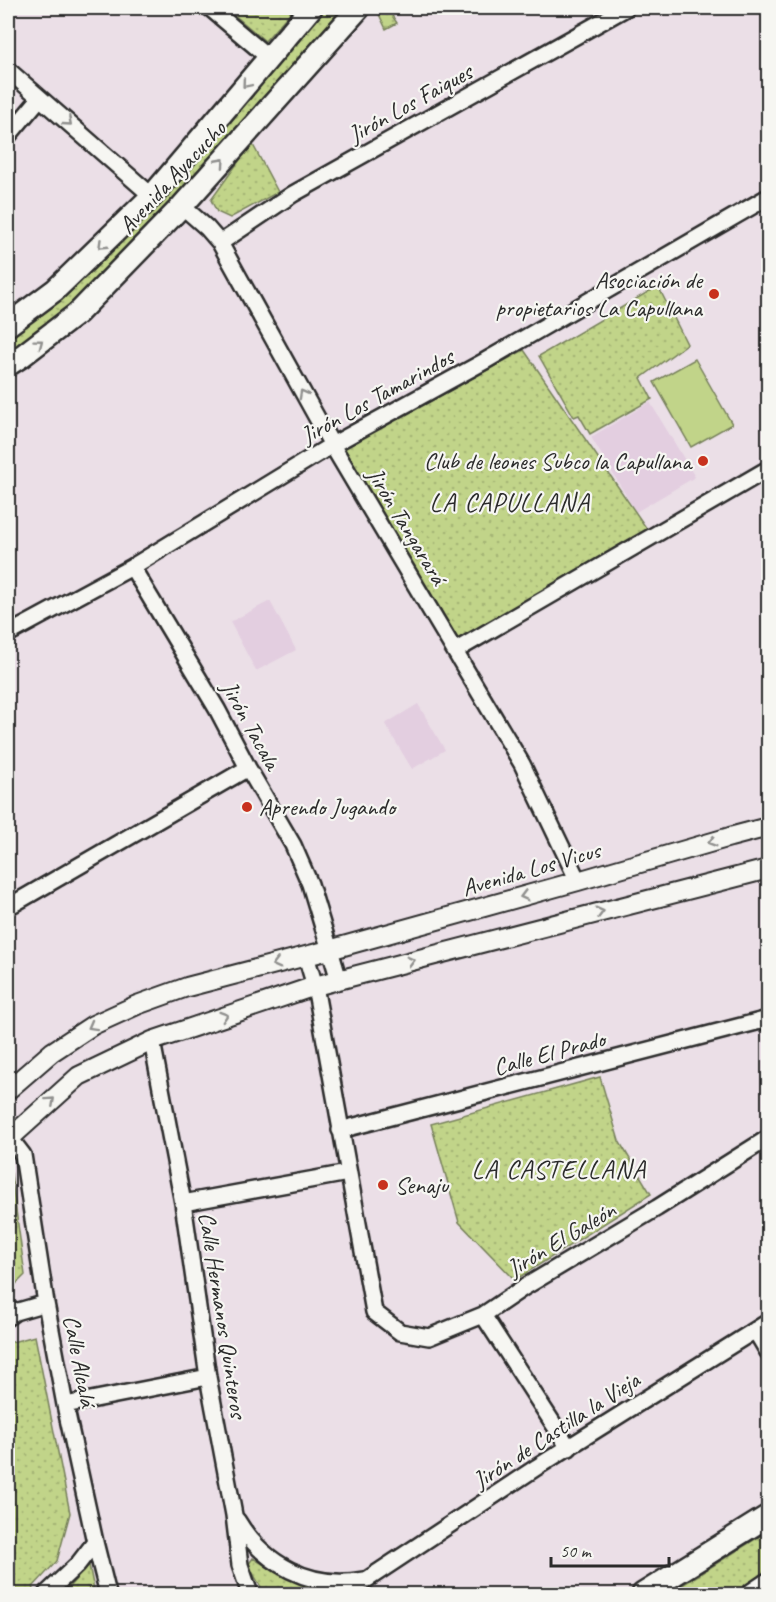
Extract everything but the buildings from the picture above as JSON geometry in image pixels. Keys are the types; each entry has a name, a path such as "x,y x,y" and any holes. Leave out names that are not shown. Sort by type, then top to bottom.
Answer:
{"main road":[{"name":"Avenida Ayacucho","path":"8,325 55,290 152,196 311,8"},
{"name":"Avenida Ayacucho","path":"8,365 78,313 182,206 359,8"},
{"path":"643,1594 768,1516"},
{"path":"753,1594 768,1584"}],"street":[{"path":"210,8 268,57"},
{"name":"Jirón Los Faiques","path":"219,243 293,194 626,8"},
{"path":"8,70 152,196"},
{"path":"8,136 40,98"},
{"name":"Jirón Los Tamarindos","path":"8,634 132,567 332,445 485,361 768,197"},
{"name":"Jirón Tangarará","path":"182,206 207,228 219,243 332,445 522,764 578,881"},
{"path":"455,651 768,469"},
{"name":"Jirón Tacala","path":"132,567 217,709 293,845 310,884 339,980"},
{"path":"8,907 248,768"},
{"name":"Avenida Los Vicus","path":"8,1090 52,1052 93,1025 137,1005 187,987 329,950 768,827"},
{"path":"9,1139 79,1076 152,1041 315,986 768,869"},
{"path":"183,1203 348,1173 315,986 306,956"},
{"name":"Calle El Prado","path":"340,1130 768,1019"},
{"name":"Calle Hermanos Quinteros","path":"152,1041 183,1203 208,1377 234,1515 240,1565 250,1594"},
{"name":"Jirón El Galeón","path":"348,1173 374,1312 400,1332 429,1337 483,1315 523,1288 768,1138"},
{"name":"Calle Alcalá","path":"9,1139 23,1155 46,1303 65,1405 108,1594"},
{"path":"8,1317 15,1312 46,1303"},
{"path":"483,1315 569,1448"},
{"name":"Jirón de Castilla la Vieja","path":"345,1594 537,1467 768,1322"},
{"path":"755,1330 768,1352"},
{"path":"65,1405 208,1377"},
{"name":"Jirón de Castilla la Vieja","path":"234,1515 261,1551 297,1574 327,1581 347,1582 370,1579"},
{"path":"46,1594 78,1564 95,1542"}],"shaded area":[{"path":"650,402 695,477 636,512 591,437"},
{"path":"270,601 296,650 256,671 230,622"},
{"path":"418,704 445,750 412,769 385,724"}],"green space":[{"path":"226,8 294,8 265,41"},
{"path":"315,8 350,8 84,300 8,357 8,329 56,293"},
{"path":"381,8 387,8 397,23 386,29 378,12"},
{"path":"252,143 278,192 230,218 217,212 211,200"},
{"path":"658,286 687,344 641,378 652,399 590,434 579,415 574,417 539,356"},
{"path":"524,350 649,532 459,643 342,449"},
{"path":"695,359 732,424 691,447 654,382"},
{"path":"600,1077 619,1141 651,1194 515,1280 459,1222 431,1124"},
{"path":"11,1174 25,1275 8,1292 8,1177"},
{"path":"35,1336 70,1513 57,1561 33,1587 32,1594 8,1594 8,1343"},
{"path":"768,1531 768,1575 738,1594 668,1594"},
{"path":"253,1558 288,1577 326,1589 326,1594 265,1594 248,1565"},
{"path":"89,1565 95,1594 74,1594 68,1588"}],"place":[{"name":"Asociación de propietarios La Capullana","path":"714,294"},
{"name":"Club de leones Subco la Capullana","path":"703,461"},
{"name":"Aprendo Jugando","path":"247,807"},
{"name":"Senaju","path":"383,1185"}],"district":[{"name":"LA CAPULLANA","path":"510,502"},
{"name":"LA CASTELLANA","path":"559,1169"}]}
